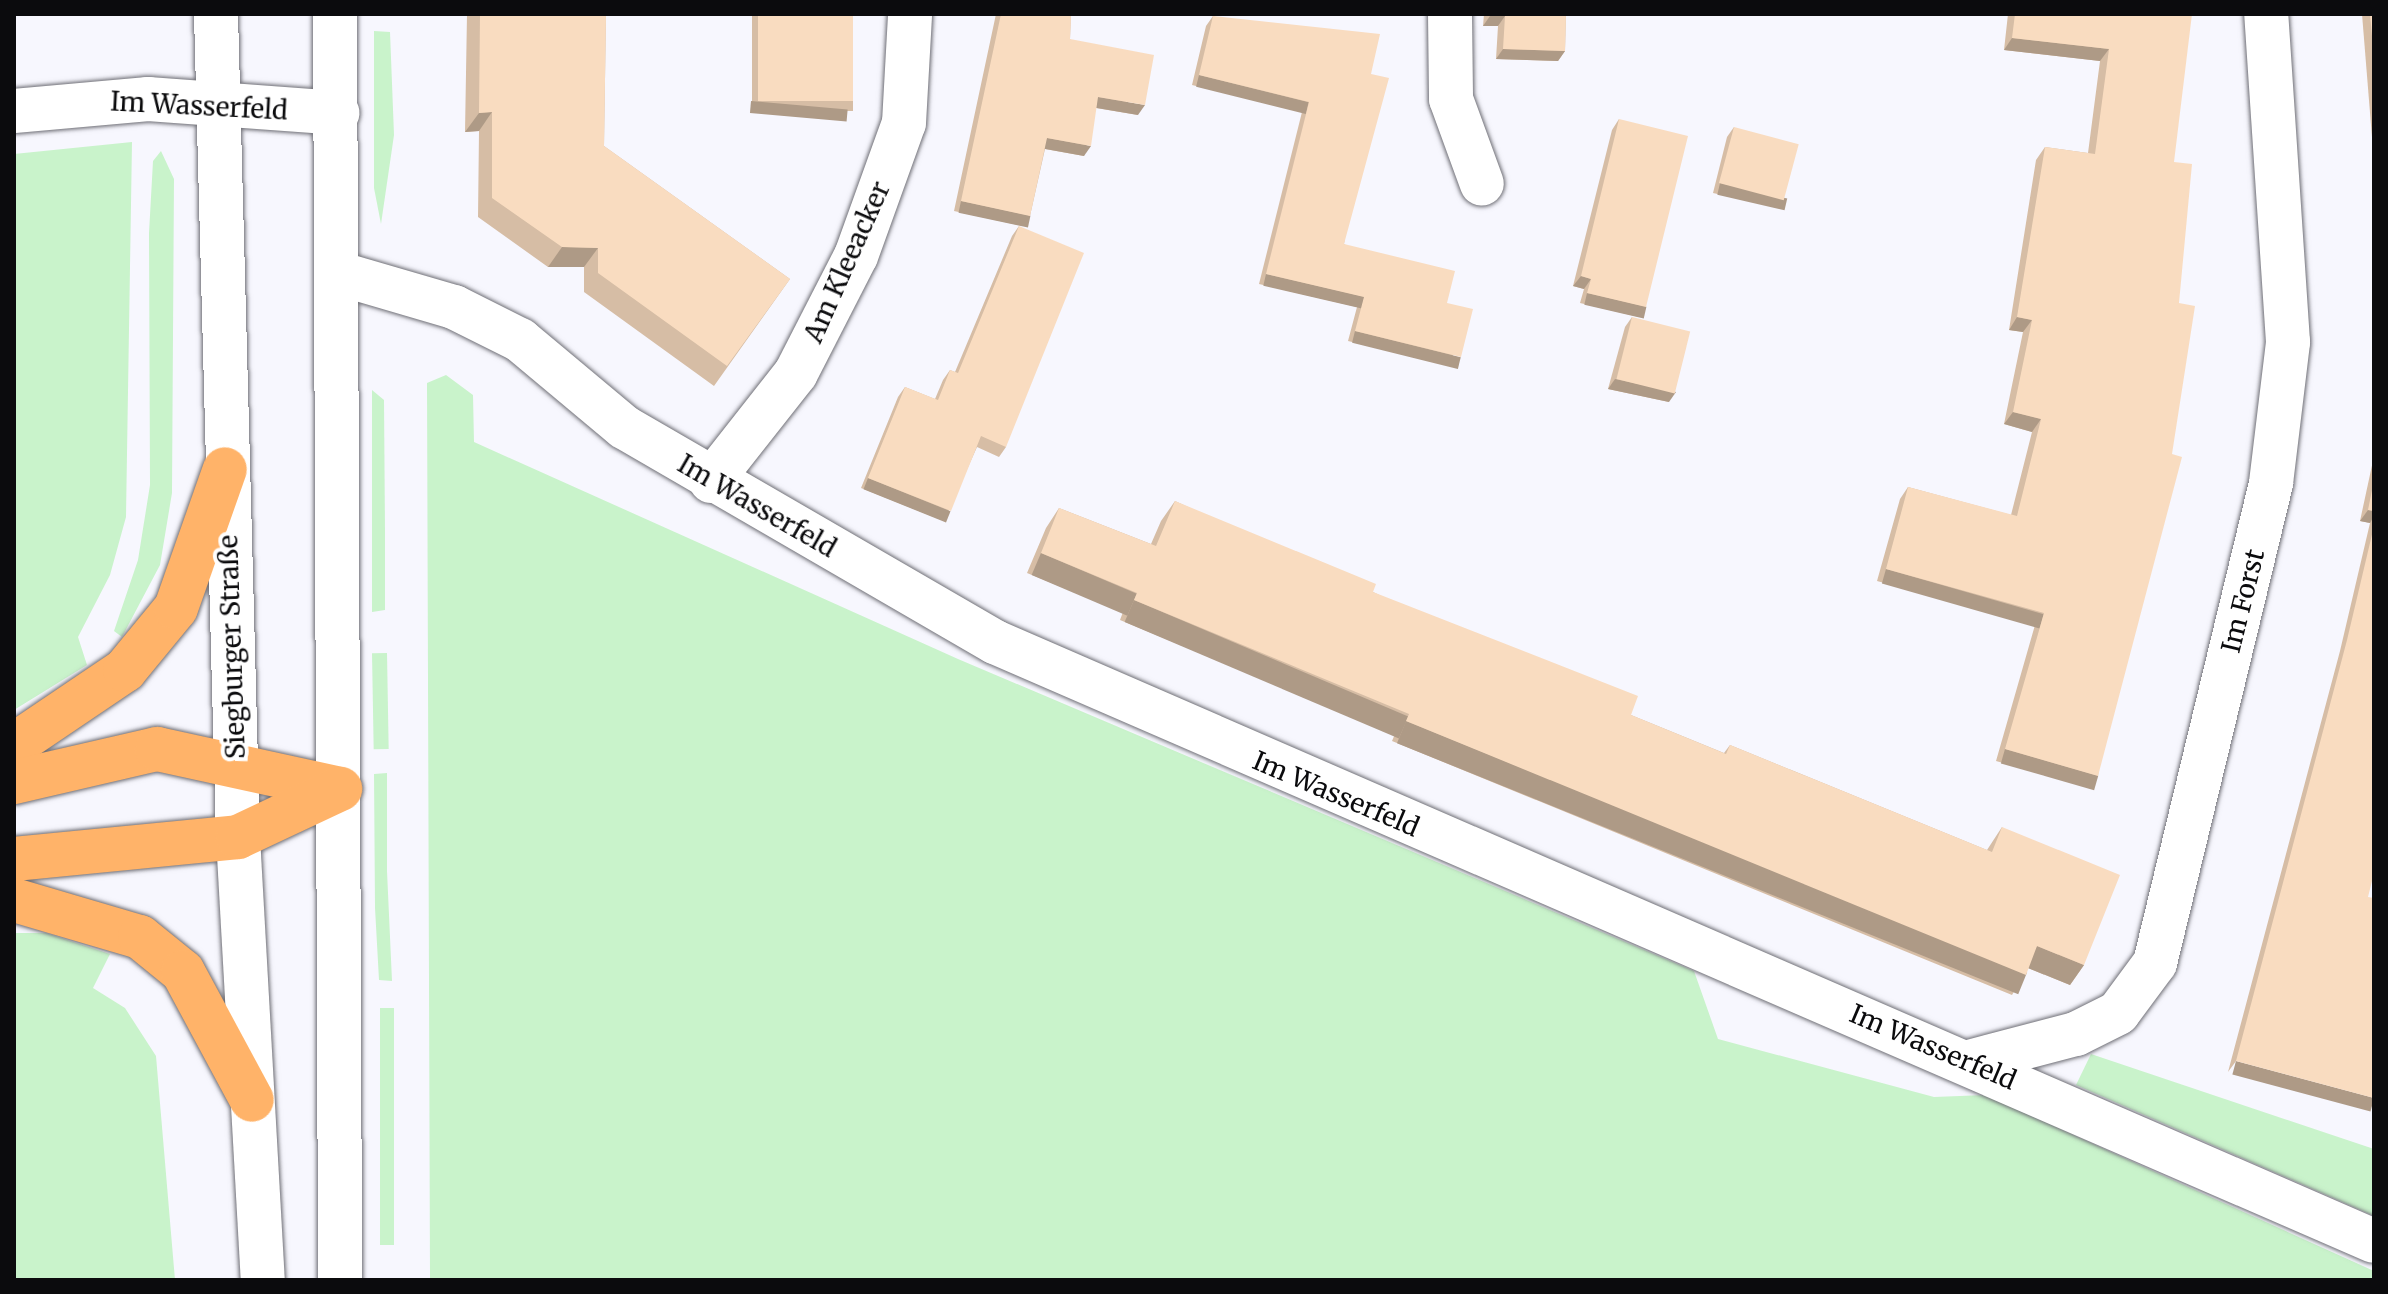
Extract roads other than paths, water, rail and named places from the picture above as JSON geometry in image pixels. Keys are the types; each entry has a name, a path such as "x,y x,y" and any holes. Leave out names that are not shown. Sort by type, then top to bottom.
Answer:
{"highway":[{"path":"14,745 125,670 176,608 225,469"},
{"path":"14,782 157,749 236,761 340,789"},
{"path":"14,859 238,837 340,789"},
{"path":"14,900 140,937 183,972 252,1100"}],"street":[{"name":"Siegburger Straße","path":"216,14 225,469 238,837 263,1280"},
{"path":"335,14 341,274 340,1280"},
{"name":"Am Kleeacker","path":"711,481 796,373 856,256 904,123 910,14"},
{"path":"1450,14 1451,99 1482,184"},
{"name":"Im Forst","path":"1969,1062 2076,1034 2118,1013 2155,963 2271,483 2285,373 2266,14"},
{"name":"Im Wasserfeld","path":"14,111 148,99 337,113"},
{"name":"Im Wasserfeld","path":"341,274 454,307 520,340 624,427 711,481 995,642 1326,791 1969,1062 2374,1241"}]}
